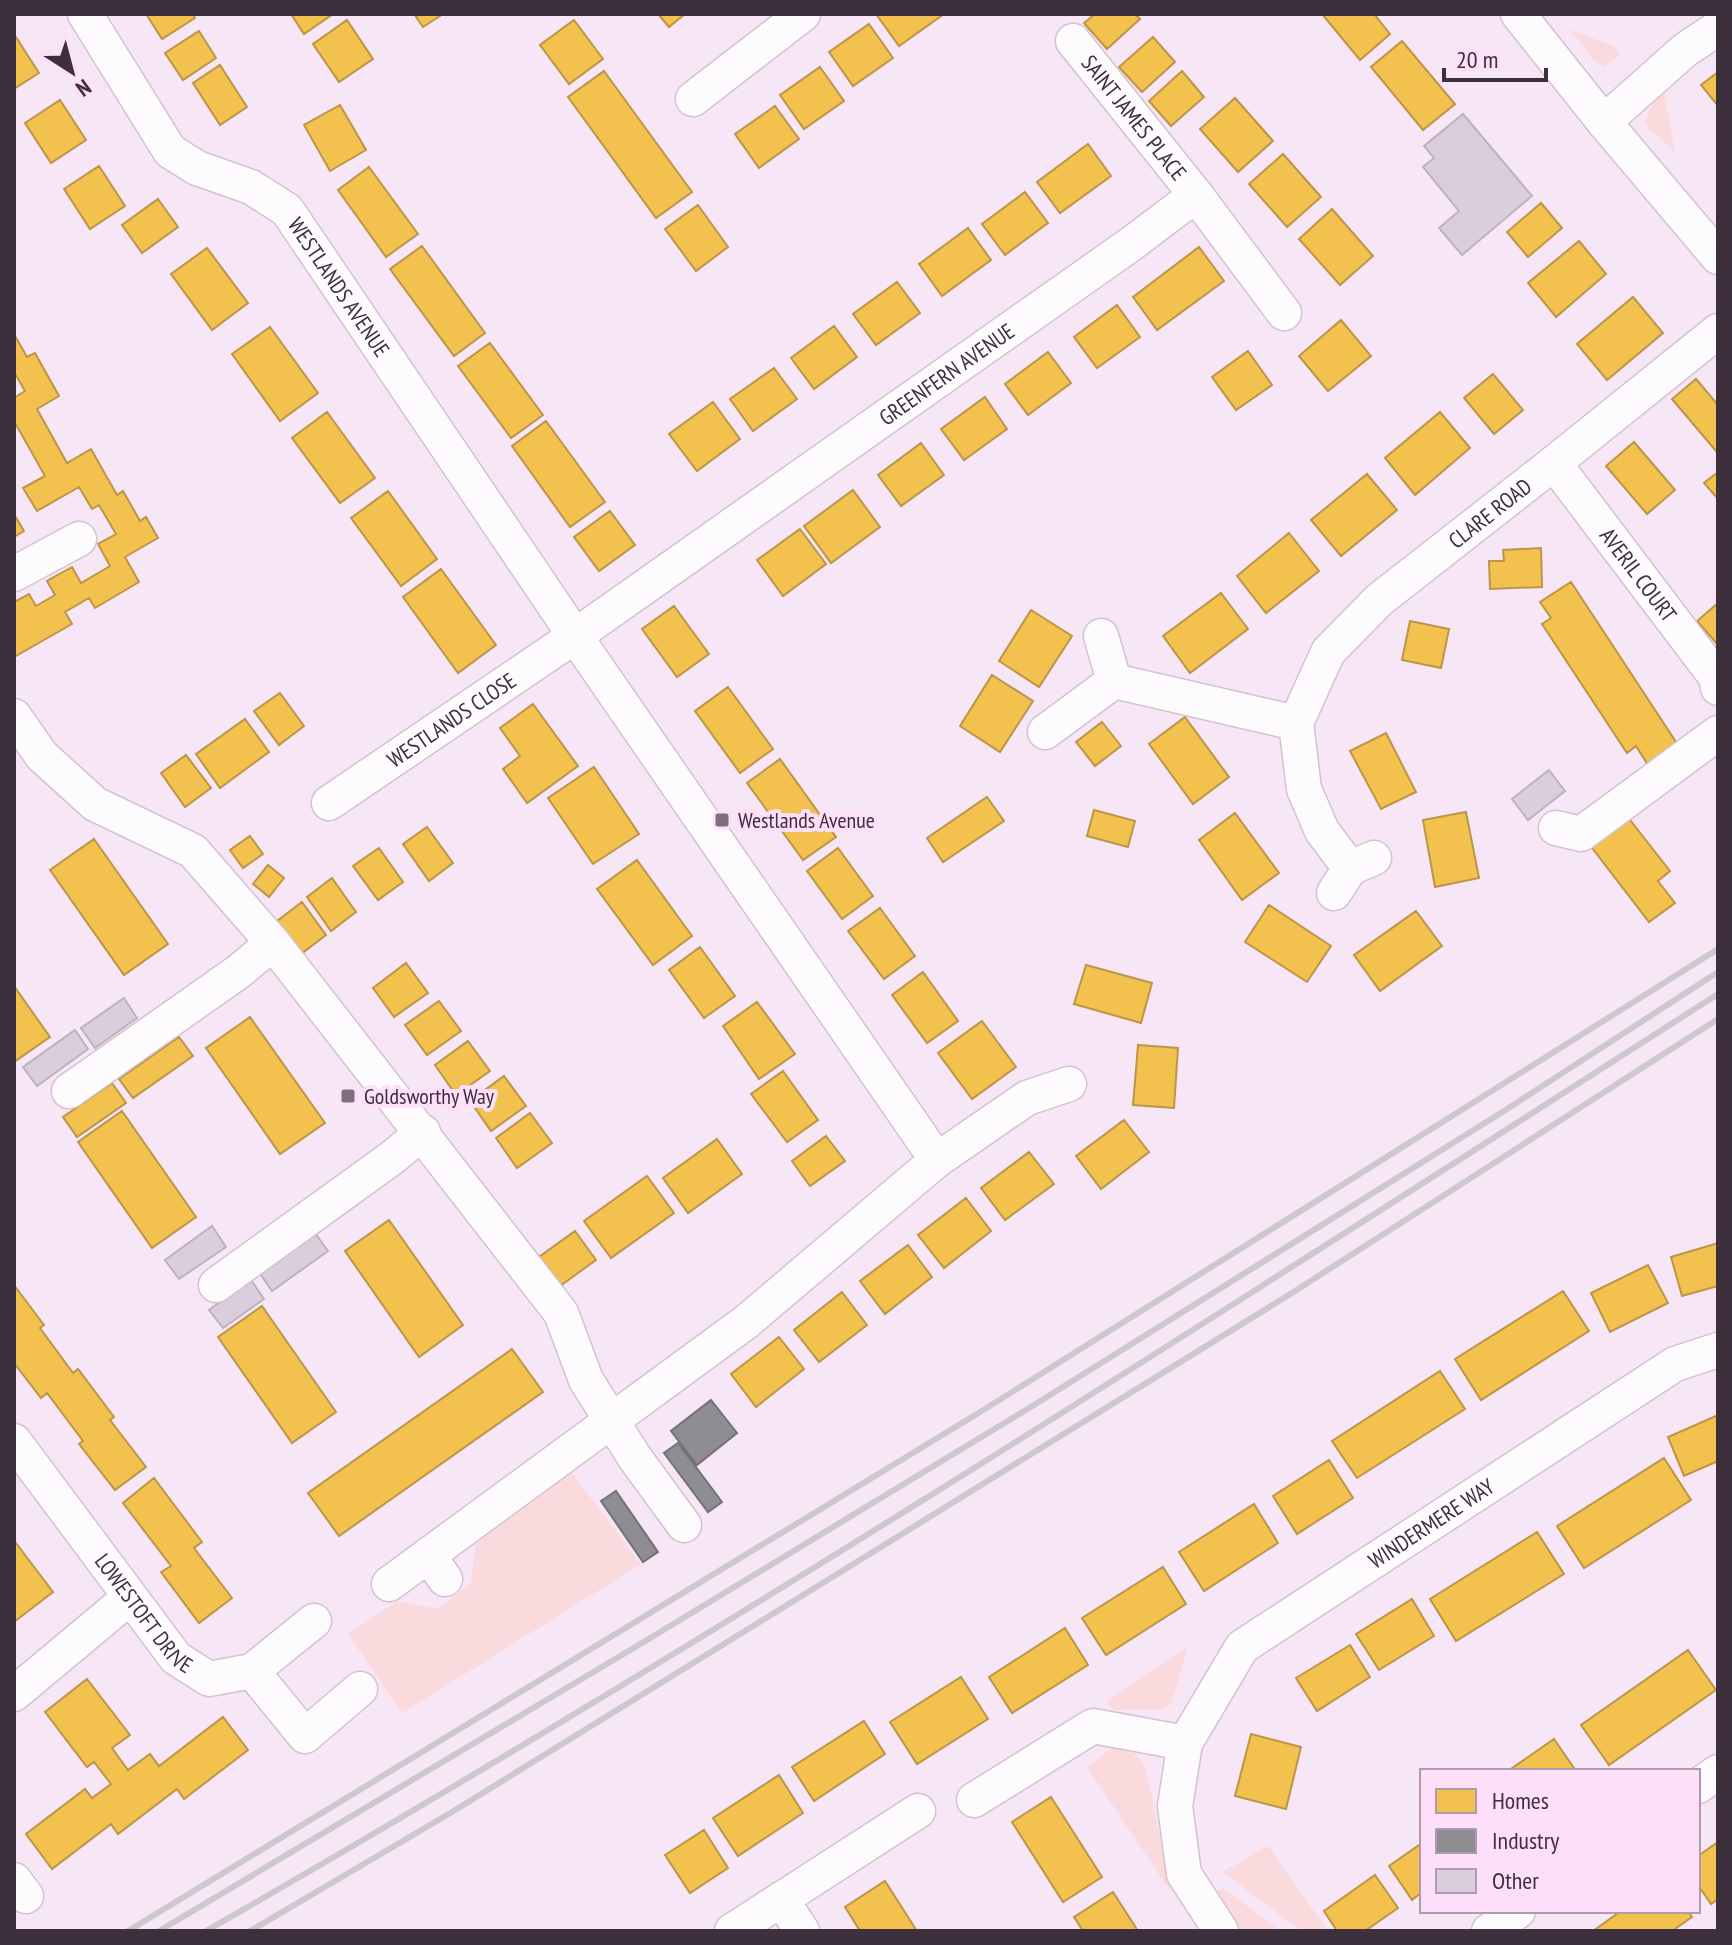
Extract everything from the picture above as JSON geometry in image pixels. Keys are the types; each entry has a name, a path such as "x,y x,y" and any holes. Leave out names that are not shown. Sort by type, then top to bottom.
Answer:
{"street":[{"name":"WESTLANDS AVENUE","path":"85,14 170,151 197,168 251,187 287,210 575,636 937,1160"},
{"path":"693,99 803,14"},
{"path":"1518,14 1718,257"},
{"path":"1604,122 1685,50 1718,28"},
{"name":"SAINT JAMES PLACE","path":"1073,41 1196,195"},
{"name":"GREENFERN AVENUE","path":"575,636 1196,195"},
{"path":"1196,195 1284,313"},
{"name":"CLARE ROAD","path":"1296,723 1328,652 1379,600 1718,331"},
{"name":"AVERIL COURT","path":"1554,463 1716,677 1718,688"},
{"path":"14,574 79,539"},
{"name":"WESTLANDS CLOSE","path":"329,803 575,636"},
{"path":"1101,636 1114,681"},
{"path":"1045,732 1114,681 1296,723 1304,789 1322,831 1353,873"},
{"path":"14,716 42,756 95,804 193,851 273,943 561,1313 586,1380 635,1458 684,1525"},
{"path":"1556,828 1581,834 1718,733"},
{"path":"69,1091 238,972 273,943"},
{"path":"389,1584 436,1567 610,1419 746,1322 937,1160 1027,1098 1069,1084"},
{"path":"216,1285 423,1132"},
{"name":"WINDERMERE WAY","path":"1221,1931 1184,1874 1175,1806 1185,1743 1242,1647 1675,1364 1718,1350"},
{"name":"LOWESTOFT DRIVE","path":"17,1450 176,1658 209,1679 252,1671 314,1621"},
{"path":"14,1694 129,1598"},
{"path":"252,1671 305,1736 360,1689"},
{"path":"974,1800 1093,1726 1185,1743"},
{"path":"1700,1785 1718,1772"},
{"path":"732,1931 918,1811"},
{"path":"781,1899 802,1931"},
{"path":"1489,1931 1515,1913"}],"shaded area":[{"path":"1569,29 1615,47 1620,55 1604,67 1594,60"},
{"path":"1664,91 1675,152 1645,122 1656,97"},
{"path":"571,1472 641,1564 402,1713 348,1634 398,1601 438,1609 471,1583 476,1544"},
{"path":"1188,1647 1171,1704 1163,1710 1113,1710 1107,1701"},
{"path":"1112,1748 1134,1752 1146,1768 1171,1892 1087,1767"},
{"path":"1268,1846 1328,1931 1301,1931 1223,1872"},
{"path":"1223,1888 1281,1931 1241,1931 1216,1892"}],"building: Homes":[{"path":"146,14 193,14 195,18 162,39"},
{"path":"291,14 333,14 304,34"},
{"path":"414,14 443,14 423,27"},
{"path":"658,14 685,14 669,27"},
{"path":"876,14 944,14 899,46"},
{"path":"1095,14 1135,14 1140,19 1107,49 1084,23"},
{"path":"1322,14 1374,14 1390,34 1360,60"},
{"path":"347,20 373,59 339,82 313,44"},
{"path":"574,20 603,59 569,84 540,45"},
{"path":"869,24 893,58 853,86 829,52"},
{"path":"199,31 216,58 183,80 165,53"},
{"path":"14,34 39,73 14,89"},
{"path":"1153,37 1175,62 1142,92 1119,67"},
{"path":"1402,41 1455,104 1423,130 1371,67"},
{"path":"220,65 247,107 220,125 193,83"},
{"path":"820,67 844,101 804,129 780,95"},
{"path":"604,71 692,192 656,218 568,97"},
{"path":"1182,71 1204,97 1171,126 1149,101"},
{"path":"1718,72 1718,106 1701,85"},
{"path":"1235,98 1273,141 1238,172 1200,129"},
{"path":"60,100 86,140 51,163 25,123"},
{"path":"340,105 366,150 330,171 304,125"},
{"path":"775,106 799,139 759,168 735,134"},
{"path":"1088,144 1111,176 1060,213 1037,182"},
{"path":"1283,154 1321,197 1287,227 1249,184"},
{"path":"99,166 125,206 90,229 64,189"},
{"path":"369,167 418,234 386,257 338,190"},
{"path":"1025,192 1048,223 1005,255 982,224"},
{"path":"158,199 178,227 142,253 122,225"},
{"path":"1541,203 1562,228 1528,257 1507,232"},
{"path":"698,205 728,247 696,271 665,229"},
{"path":"1332,209 1373,256 1340,285 1299,239"},
{"path":"968,228 991,260 942,296 919,264"},
{"path":"1579,241 1606,274 1556,317 1528,283"},
{"path":"422,246 485,333 454,356 390,269"},
{"path":"1199,247 1224,281 1157,330 1133,297"},
{"path":"207,248 248,303 212,330 171,274"},
{"path":"897,282 920,313 876,345 853,314"},
{"path":"1633,297 1663,333 1607,380 1577,344"},
{"path":"1117,305 1140,337 1097,368 1074,337"},
{"path":"1341,320 1371,356 1328,391 1299,356"},
{"path":"834,326 857,357 814,389 791,358"},
{"path":"270,327 318,393 280,421 232,354"},
{"path":"14,334 27,357 35,353 59,396 37,409 67,463 91,449 117,495 123,491 140,521 146,517 158,538 125,557 139,582 95,608 89,598 65,612 72,624 14,657 14,602 29,594 36,606 55,595 47,581 72,567 81,583 110,566 98,544 116,534 99,505 92,509 79,487 37,511 23,488 45,476 14,421 14,398 25,391 14,372"},
{"path":"490,343 543,415 511,438 458,366"},
{"path":"1248,351 1272,385 1236,410 1212,377"},
{"path":"1048,352 1071,383 1028,415 1005,384"},
{"path":"774,368 797,399 753,431 730,399"},
{"path":"1493,374 1523,410 1494,434 1464,398"},
{"path":"1696,379 1718,405 1716,451 1672,399"},
{"path":"985,397 1007,429 964,460 941,429"},
{"path":"713,402 740,439 697,471 669,434"},
{"path":"327,412 375,478 340,503 292,438"},
{"path":"1440,412 1470,448 1415,495 1385,458"},
{"path":"546,421 605,502 570,527 512,446"},
{"path":"1634,442 1675,490 1647,514 1606,466"},
{"path":"921,443 944,475 901,506 878,475"},
{"path":"1718,472 1718,499 1704,483"},
{"path":"1367,474 1397,510 1341,556 1311,520"},
{"path":"853,490 880,527 831,563 804,526"},
{"path":"388,491 437,559 401,586 351,518"},
{"path":"610,511 635,545 599,571 574,537"},
{"path":"14,514 24,531 14,537"},
{"path":"800,529 826,564 783,596 757,560"},
{"path":"1289,533 1319,571 1266,613 1237,576"},
{"path":"1541,548 1542,587 1490,589 1489,561 1504,561 1503,550"},
{"path":"441,569 496,645 458,673 403,597"},
{"path":"1571,582 1678,745 1648,765 1636,746 1627,753 1542,624 1551,618 1540,602"},
{"path":"1221,593 1248,629 1190,673 1163,636"},
{"path":"1718,603 1718,645 1697,621"},
{"path":"674,606 709,654 677,677 642,629"},
{"path":"1031,610 1072,636 1039,687 999,661"},
{"path":"1410,621 1449,629 1441,668 1402,660"},
{"path":"992,675 1033,701 1000,752 960,726"},
{"path":"728,687 773,749 740,773 695,711"},
{"path":"280,693 304,726 279,745 254,711"},
{"path":"533,704 578,766 527,803 503,769 520,756 500,728"},
{"path":"1185,717 1229,777 1193,804 1149,744"},
{"path":"245,719 269,752 220,788 196,754"},
{"path":"1102,722 1121,746 1095,766 1076,742"},
{"path":"1386,733 1416,792 1381,809 1350,751"},
{"path":"186,755 211,788 185,807 161,773"},
{"path":"780,759 836,837 803,860 747,783"},
{"path":"594,767 639,834 593,864 548,798"},
{"path":"987,797 1004,821 943,862 927,838"},
{"path":"1094,810 1135,821 1128,847 1087,836"},
{"path":"1466,812 1479,878 1435,887 1423,820"},
{"path":"1235,813 1279,873 1242,900 1199,840"},
{"path":"1627,816 1670,871 1658,881 1675,903 1649,922 1589,844"},
{"path":"427,827 453,863 429,881 403,844"},
{"path":"250,836 263,854 243,868 230,850"},
{"path":"94,839 168,944 124,975 50,870"},
{"path":"379,848 403,882 378,900 353,866"},
{"path":"838,848 873,896 842,919 807,871"},
{"path":"637,860 692,936 653,965 597,889"},
{"path":"268,865 284,878 269,897 253,884"},
{"path":"332,878 356,912 331,931 307,897"},
{"path":"302,902 326,935 301,954 277,921"},
{"path":"1269,905 1331,946 1307,982 1245,942"},
{"path":"880,908 915,956 884,979 848,931"},
{"path":"1416,911 1442,946 1380,991 1354,955"},
{"path":"700,947 735,996 704,1018 669,970"},
{"path":"406,963 428,993 394,1017 373,988"},
{"path":"1086,965 1152,983 1141,1023 1074,1004"},
{"path":"923,972 958,1021 927,1043 892,995"},
{"path":"14,986 50,1037 14,1062"},
{"path":"439,1001 461,1031 427,1055 405,1025"},
{"path":"757,1002 795,1054 759,1079 723,1026"},
{"path":"250,1017 325,1123 280,1154 206,1048"},
{"path":"982,1021 1016,1067 972,1099 938,1053"},
{"path":"179,1037 193,1056 133,1098 119,1079"},
{"path":"468,1041 490,1071 456,1095 435,1065"},
{"path":"1138,1045 1178,1048 1174,1108 1133,1105"},
{"path":"783,1071 818,1120 787,1142 751,1094"},
{"path":"504,1076 526,1106 491,1131 470,1101"},
{"path":"112,1083 126,1103 77,1137 63,1117"},
{"path":"122,1111 196,1217 152,1248 78,1142"},
{"path":"530,1113 552,1143 517,1168 496,1138"},
{"path":"1124,1120 1149,1152 1101,1189 1076,1156"},
{"path":"826,1136 845,1161 810,1186 792,1161"},
{"path":"717,1139 742,1174 688,1213 663,1178"},
{"path":"1029,1152 1054,1184 1005,1220 981,1188"},
{"path":"647,1176 674,1213 611,1258 584,1221"},
{"path":"966,1198 991,1231 944,1268 918,1235"},
{"path":"389,1220 463,1325 419,1357 345,1251"},
{"path":"575,1231 596,1260 560,1286 539,1257"},
{"path":"1718,1243 1718,1286 1682,1296 1671,1257"},
{"path":"908,1245 932,1277 885,1314 860,1281"},
{"path":"1648,1265 1668,1303 1610,1332 1591,1293"},
{"path":"14,1285 44,1325 40,1328 73,1373 78,1369 114,1417 110,1420 146,1467 115,1490 79,1444 83,1441 47,1393 41,1398 14,1363"},
{"path":"1563,1291 1589,1331 1481,1400 1455,1359"},
{"path":"842,1292 867,1325 819,1362 794,1330"},
{"path":"262,1306 336,1412 292,1443 218,1337"},
{"path":"779,1337 804,1369 756,1407 731,1374"},
{"path":"512,1349 543,1392 339,1536 308,1493"},
{"path":"1440,1371 1465,1409 1357,1478 1332,1441"},
{"path":"1718,1415 1718,1461 1684,1476 1668,1437"},
{"path":"1664,1458 1691,1500 1584,1568 1557,1526"},
{"path":"1329,1460 1353,1498 1297,1534 1273,1496"},
{"path":"154,1478 202,1542 194,1548 232,1598 199,1623 161,1572 171,1566 123,1503"},
{"path":"1254,1504 1278,1543 1204,1591 1179,1552"},
{"path":"1537,1532 1564,1574 1456,1641 1430,1599"},
{"path":"16,1543 53,1592 14,1622 14,1545"},
{"path":"1163,1567 1186,1604 1106,1655 1082,1618"},
{"path":"1412,1599 1434,1636 1379,1670 1356,1634"},
{"path":"1065,1628 1088,1665 1012,1713 989,1677"},
{"path":"1350,1645 1370,1677 1317,1711 1296,1678"},
{"path":"1688,1650 1716,1690 1609,1765 1581,1725"},
{"path":"961,1677 988,1719 917,1764 890,1722"},
{"path":"87,1679 130,1735 112,1748 128,1770 150,1754 159,1766 223,1717 248,1750 184,1799 177,1789 118,1834 111,1824 52,1869 26,1834 85,1789 92,1798 111,1784 94,1762 87,1767 45,1712"},
{"path":"864,1721 885,1754 814,1801 792,1767"},
{"path":"1251,1734 1301,1747 1286,1809 1235,1796"},
{"path":"1554,1739 1575,1769 1511,1769"},
{"path":"779,1775 803,1813 738,1856 713,1818"},
{"path":"1051,1797 1102,1877 1063,1902 1012,1822"},
{"path":"704,1830 728,1868 690,1893 665,1855"},
{"path":"1718,1842 1718,1899 1711,1904 1700,1888 1700,1855"},
{"path":"1420,1844 1420,1894 1412,1900 1389,1866"},
{"path":"1375,1875 1398,1908 1365,1931 1337,1931 1324,1911"},
{"path":"885,1881 917,1931 860,1931 845,1907"},
{"path":"1113,1892 1138,1931 1083,1931 1074,1917"},
{"path":"1618,1913 1689,1913 1692,1917 1672,1931 1593,1931"}],"building: Industry":[{"path":"711,1400 737,1433 697,1465 671,1431"},
{"path":"678,1443 722,1502 708,1512 664,1453"},
{"path":"616,1491 658,1552 643,1562 601,1501"}],"building: Other":[{"path":"1463,114 1532,196 1462,255 1439,228 1459,211 1423,167 1434,158 1424,146"},
{"path":"1549,770 1565,791 1528,820 1512,799"},
{"path":"124,998 137,1018 95,1048 81,1028"},
{"path":"75,1030 88,1049 37,1086 23,1067"},
{"path":"212,1226 226,1247 179,1279 165,1260"},
{"path":"315,1233 328,1251 272,1291 259,1272"},
{"path":"251,1280 264,1299 223,1328 209,1310"}],"railway":[{"path":"128,1931 985,1409 1718,949"},
{"path":"159,1931 1034,1405 1504,1111 1718,972"},
{"path":"206,1931 589,1705 968,1472 1718,994"},
{"path":"250,1931 452,1812 1292,1293 1718,1019"}],"place":[{"name":"Westlands Avenue","path":"722,820"},
{"name":"Goldsworthy Way","path":"348,1096"}]}
